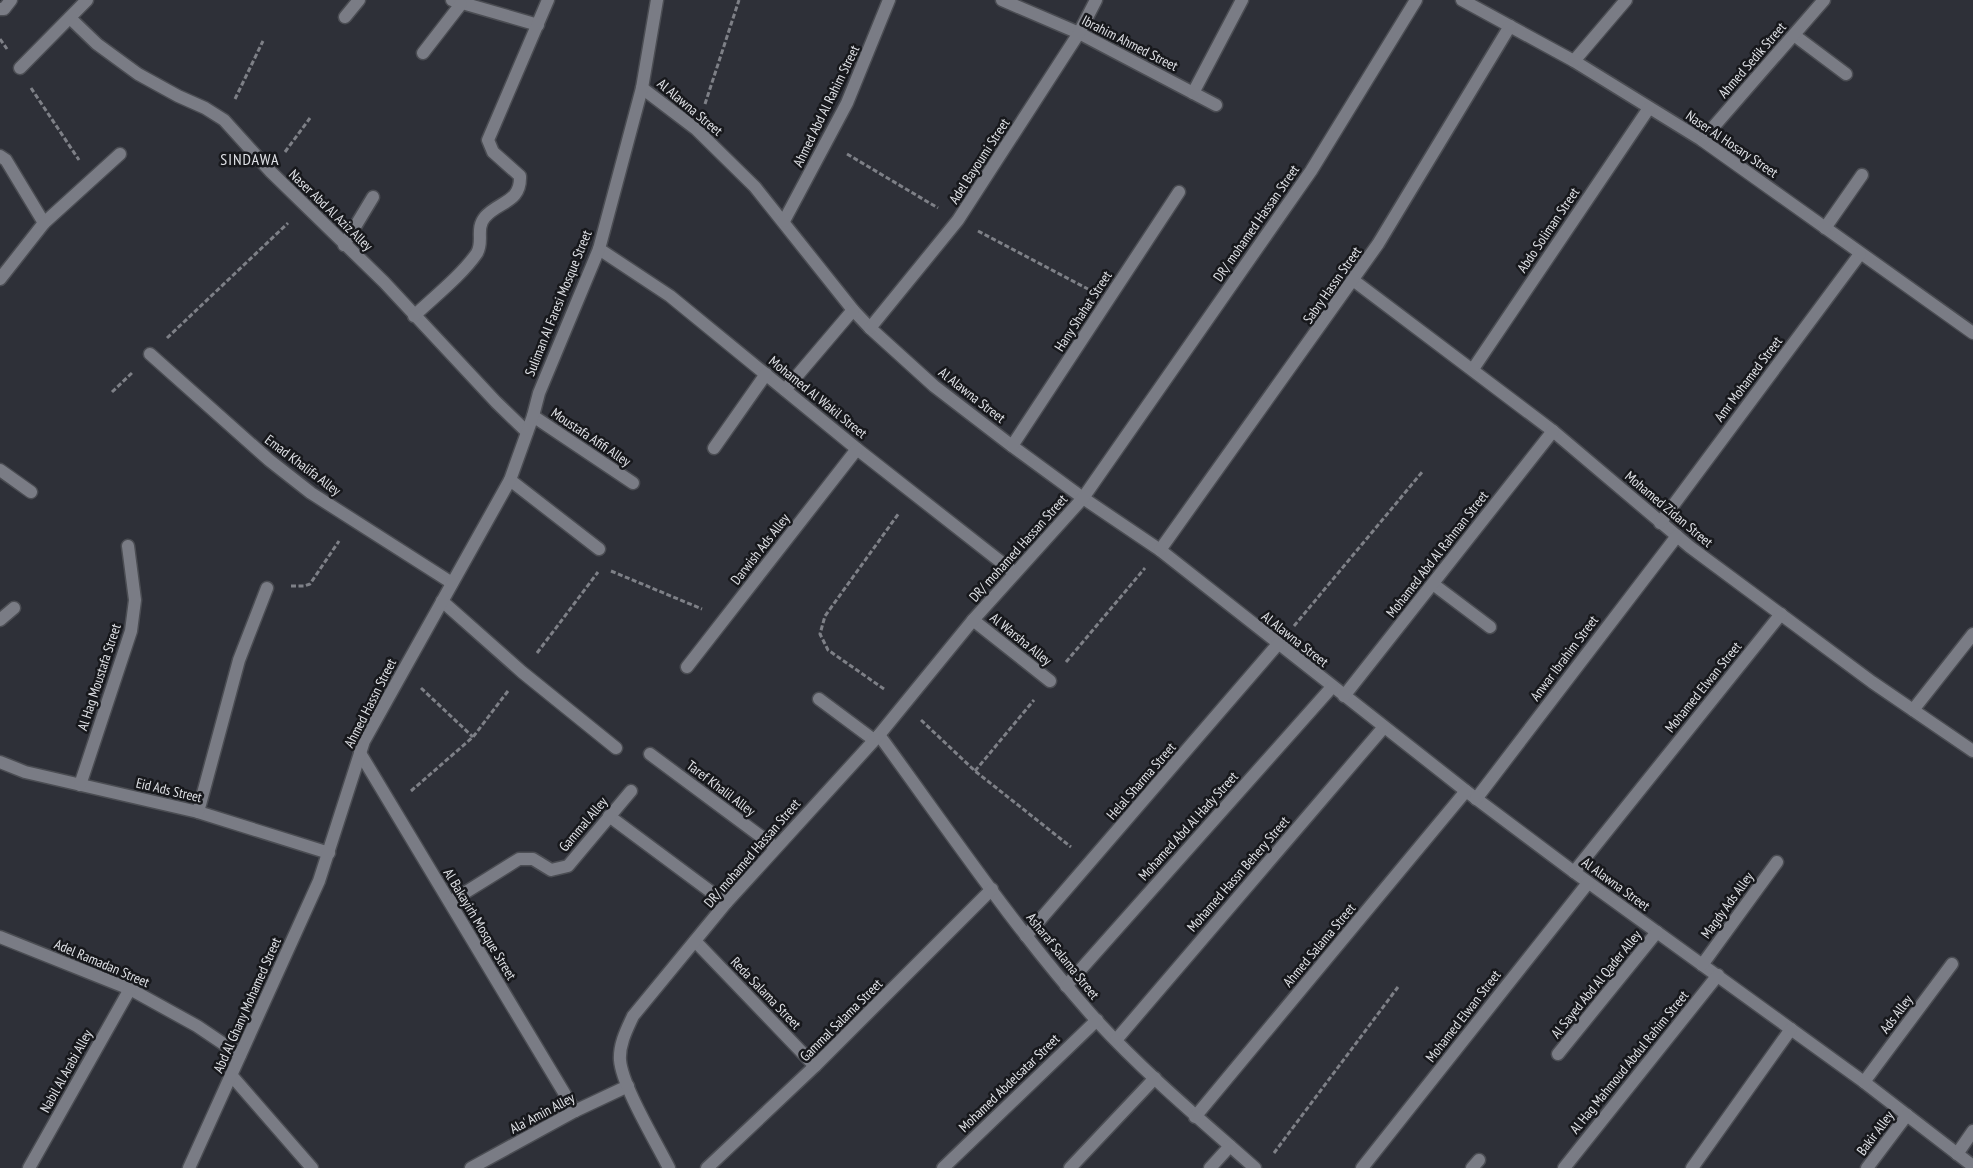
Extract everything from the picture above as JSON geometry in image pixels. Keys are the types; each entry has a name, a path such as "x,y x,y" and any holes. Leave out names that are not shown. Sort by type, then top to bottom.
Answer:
{"street":[{"path":"0,9 4,9 11,0"},
{"path":"20,68 86,0"},
{"path":"345,17 359,0"},
{"path":"414,316 472,259 481,242 479,229 485,217 511,199 520,187 520,176 493,152 488,140 548,0"},
{"name":"Suliman Al Faresi Mosque Street","path":"442,601 510,480 533,416 539,393 598,249 642,88 657,0"},
{"name":"Ahmed Abd Al Rahim Street","path":"784,221 828,142 867,58 889,0"},
{"name":"Ibrahim Ahmed Street","path":"1002,0 1079,33 1216,105"},
{"name":"Adel Bayoumi Street","path":"870,328 958,220 1079,33 1096,0"},
{"path":"1194,93 1242,0"},
{"name":"DR/ mohamed Hassan Street","path":"669,1168 628,1086 620,1060 624,1035 633,1016 726,903 876,738 973,620 1083,498 1311,171 1416,0"},
{"name":"Naser Al Hosary Street","path":"1462,0 1574,61 1702,140 1973,333"},
{"path":"1574,61 1626,0"},
{"name":"Ahmed Sedik Street","path":"1702,140 1824,0"},
{"path":"423,53 456,2 538,24"},
{"name":"Naser Abd Al Aziz Alley","path":"70,18 97,44 138,74 178,96 205,108 224,120 304,207 527,432"},
{"name":"Sabry Hassn Street","path":"1160,550 1378,244 1510,26"},
{"path":"1794,35 1846,74"},
{"name":"Al Alawna Street","path":"642,88 696,129 755,187 870,328 934,386 1083,498 1160,550 1471,795 1588,883 1864,1082 1969,1165"},
{"name":"Abdo Soliman Street","path":"1473,369 1649,108"},
{"path":"0,280 44,223 120,154"},
{"path":"0,156 6,160 44,223"},
{"path":"1825,228 1862,175"},
{"name":"Hany Shahat Street","path":"1012,446 1179,192"},
{"path":"344,246 373,197"},
{"name":"Mohamed Al Wakil Street","path":"598,249 670,296 857,449 1015,573"},
{"name":"Amr Mohamed Street","path":"1660,523 1860,254"},
{"name":"Mohamed Zidan Street","path":"1353,280 1553,431 1677,536 1913,710 1973,750"},
{"path":"785,390 854,310"},
{"name":"Emad Khalifa Alley","path":"150,354 269,460 311,493 452,583"},
{"path":"714,448 766,374"},
{"name":"Moustafa Afifi Alley","path":"533,416 633,483"},
{"name":"Mohamed Abd Al Rahman Street","path":"1344,696 1553,431"},
{"name":"Darwish Ads Alley","path":"687,667 857,449"},
{"path":"0,470 31,492"},
{"path":"510,480 599,549"},
{"name":"Anwar Ibrahim Street","path":"1471,795 1677,536"},
{"name":"Al Hag Moustafa Street","path":"80,785 131,631 135,600 128,546"},
{"path":"1433,584 1490,627"},
{"path":"198,812 240,660 267,588"},
{"path":"442,601 522,672 616,748"},
{"name":"Ahmed Hassn Street","path":"329,853 360,753 403,670 442,601"},
{"path":"0,620 14,608"},
{"name":"Mohamed Elwan Street","path":"1574,872 1781,614"},
{"name":"Al Warsha Alley","path":"973,620 1050,682"},
{"path":"1913,710 1973,634"},
{"name":"Helal Sharma Street","path":"1026,936 1278,644"},
{"name":"Mohamed Abd Al Hady Street","path":"1066,986 1332,687"},
{"name":"Asharaf Salama Street","path":"819,699 876,738 1066,986 1116,1040 1195,1117 1255,1168"},
{"name":"Mohamed Hassn Behery Street","path":"1116,1040 1384,727"},
{"name":"Al Bakayirh Mosque Street","path":"360,753 575,1111"},
{"name":"Taref Khalil Alley","path":"650,754 775,847"},
{"name":"Eid Ads Street","path":"0,762 25,772 198,812 329,853"},
{"name":"Gammal Alley","path":"450,902 519,859 533,859 551,870 568,866 631,791"},
{"name":"Ahmed Salama Street","path":"1195,1117 1471,795"},
{"path":"609,816 726,903"},
{"name":"Abd Al Ghany Mohamed Street","path":"189,1168 319,881 329,853"},
{"name":"Magdy Ads Alley","path":"1702,964 1777,862"},
{"name":"Mohamed Elwan Street","path":"1362,1168 1588,883"},
{"name":"Gammal Salama Street","path":"707,1168 816,1066 992,889"},
{"name":"Al Sayed Abd Al Qader Alley","path":"1558,1054 1657,932"},
{"name":"Adel Ramadan Street","path":"0,937 130,989 197,1026 240,1055"},
{"name":"Reda Salama Street","path":"695,941 816,1066"},
{"name":"Ads Alley","path":"1864,1082 1952,964"},
{"name":"Al Hag Mahmoud Abdul Rahim Street","path":"1564,1168 1718,975"},
{"name":"Nabil Al Arabi Alley","path":"29,1168 130,989"},
{"name":"Mohamed Abdelsatar Street","path":"943,1168 1097,1020"},
{"path":"1692,1168 1791,1030"},
{"path":"231,1075 312,1168"},
{"path":"1070,1168 1155,1078"},
{"name":"Ala' Amin Alley","path":"471,1168 575,1111 628,1086"},
{"name":"Bakir Alley","path":"1867,1168 1907,1115"},
{"path":"1957,1154 1973,1131"},
{"path":"1210,1168 1230,1146"}],"path":[{"path":"696,129 739,0"},
{"path":"224,120 263,41"},
{"path":"20,68 54,124 92,178"},
{"path":"271,172 310,118"},
{"path":"828,142 958,220 1108,300"},
{"path":"150,354 304,207"},
{"path":"1278,644 1423,471"},
{"path":"914,492 825,616 820,634 828,650 904,704 975,771 1091,862"},
{"path":"267,588 275,584 304,586 310,584 353,519"},
{"path":"392,807 473,737 602,567 724,619"},
{"path":"403,670 473,737"},
{"path":"1269,1160 1398,987"}],"district":[{"name":"SINDAWA","path":"250,159"}]}
